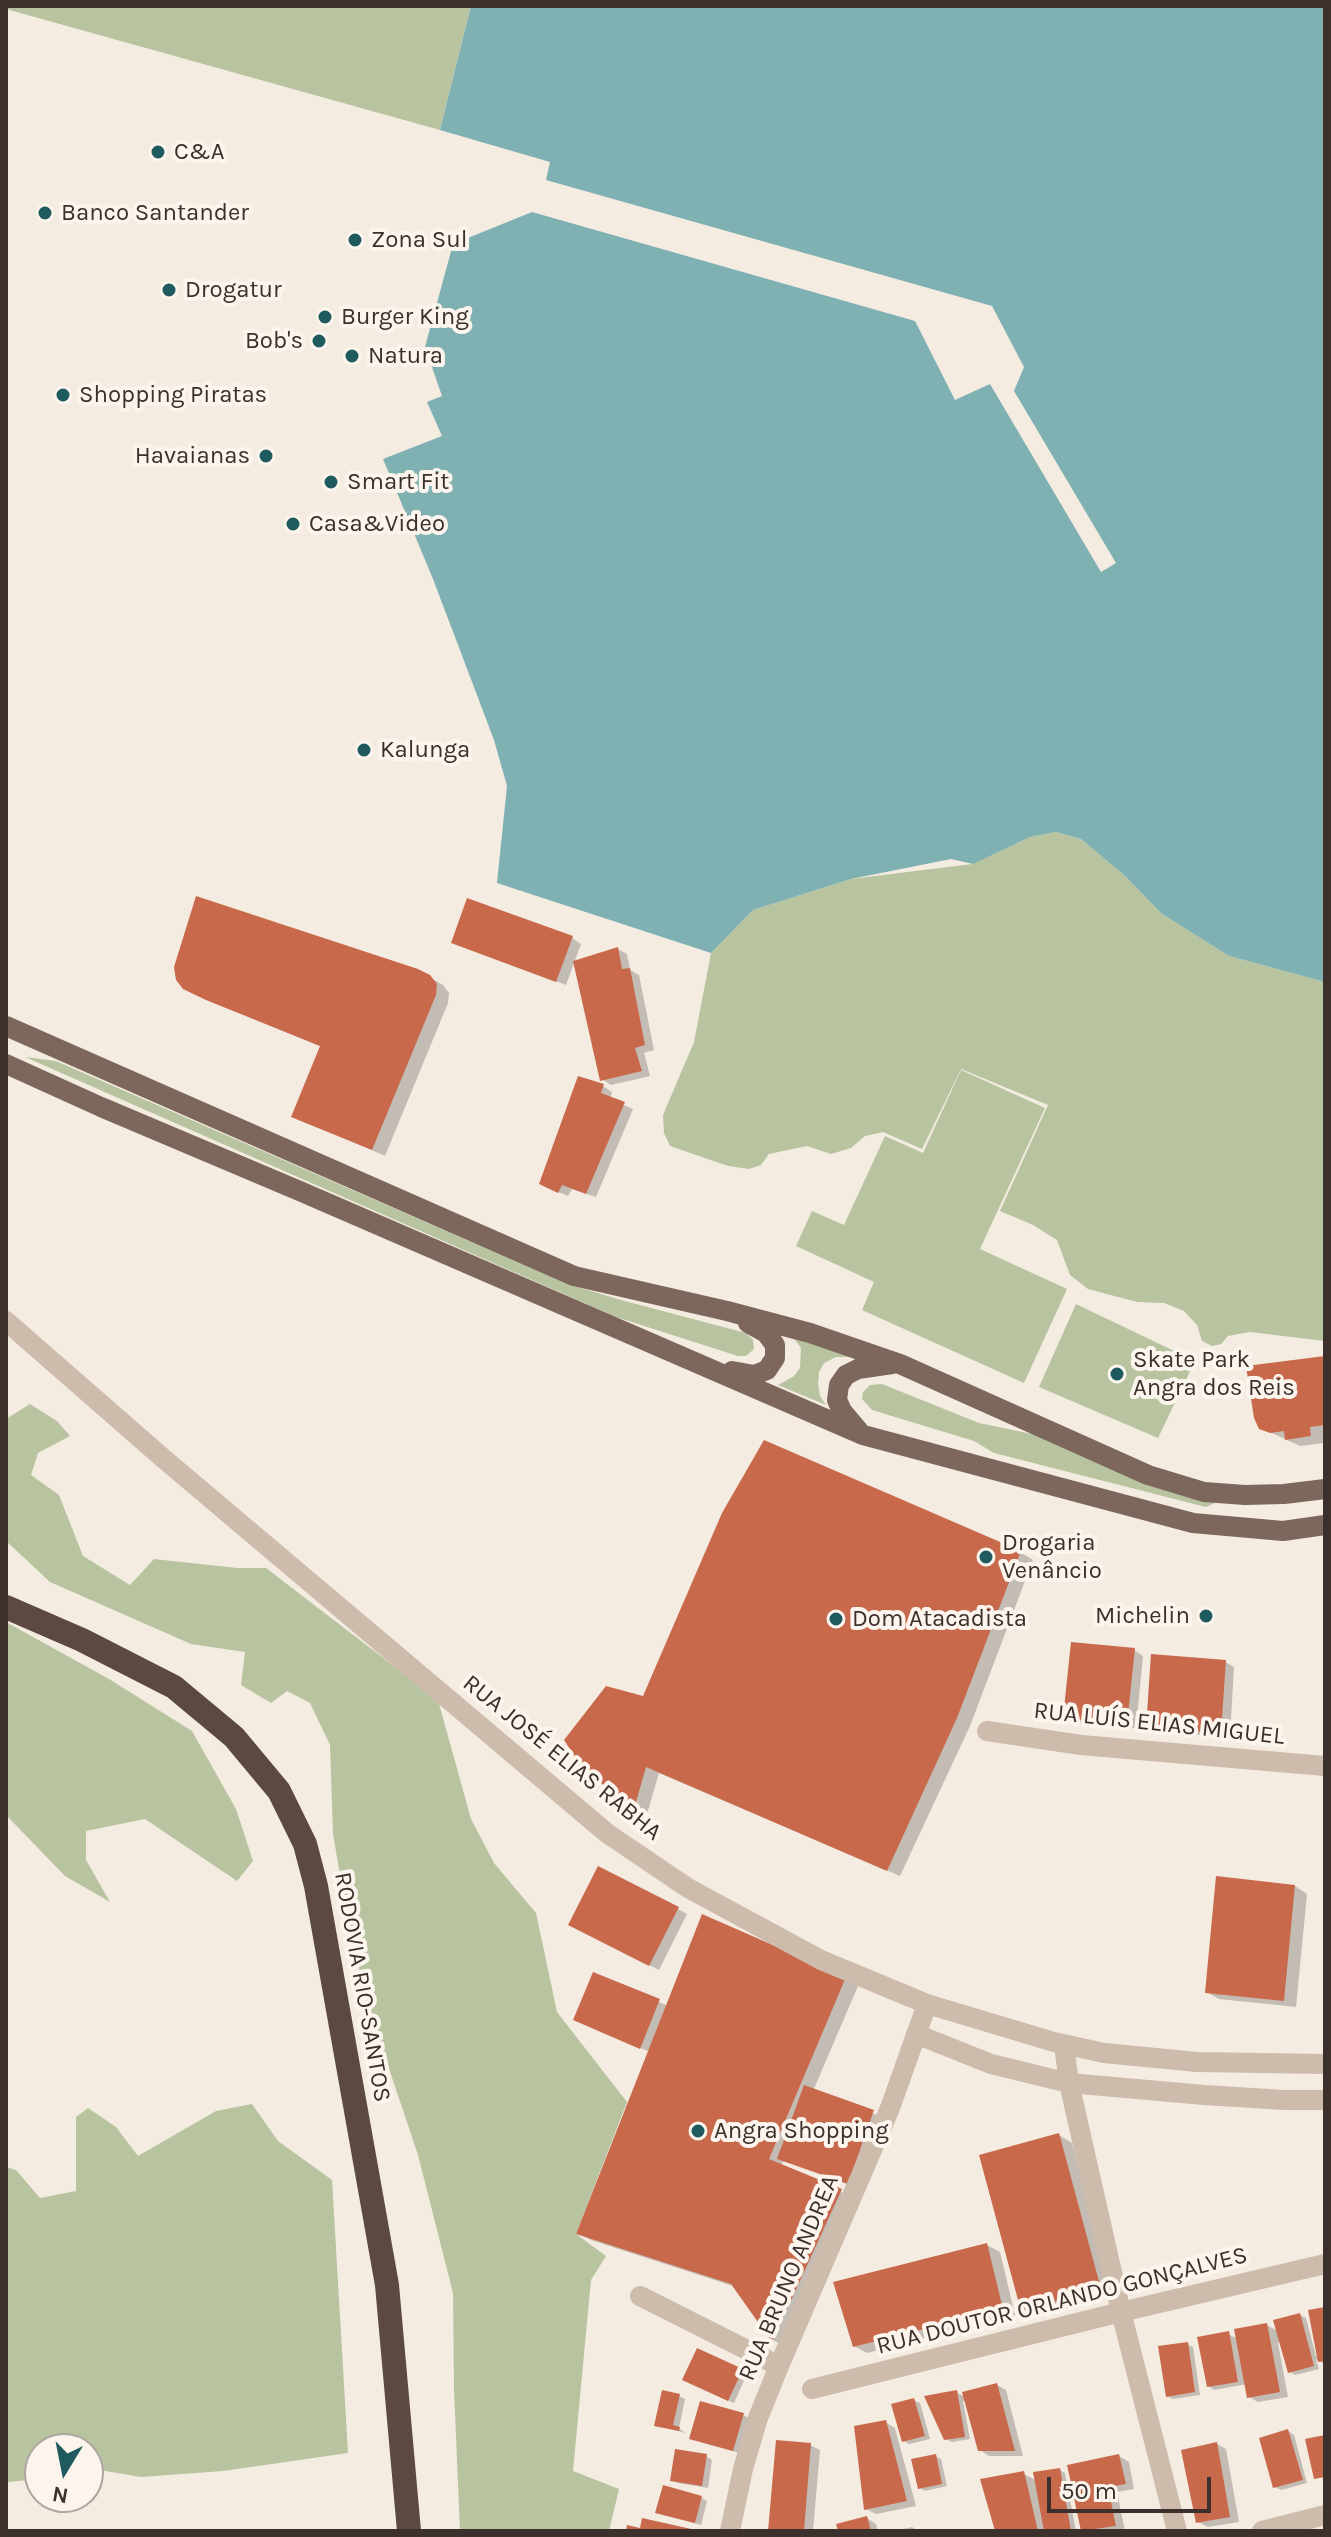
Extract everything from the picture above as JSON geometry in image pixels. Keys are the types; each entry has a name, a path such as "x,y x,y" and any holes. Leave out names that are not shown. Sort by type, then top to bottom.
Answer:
{"highway":[{"name":"RODOVIA RIO-SANTOS","path":"6,1607 82,1640 174,1687 234,1737 279,1791 305,1844 316,1886 387,2285 409,2531"}],"main road":[{"path":"6,1026 574,1276 810,1333 900,1364 1148,1475 1204,1492 1258,1495 1325,1489"},
{"path":"6,1064 863,1435 1193,1523 1283,1531 1325,1525"},
{"path":"704,1366 754,1375 767,1370 775,1358 775,1345 766,1333 727,1311"},
{"path":"863,1435 842,1411 837,1400 839,1385 846,1375 858,1369 900,1364"}],"street":[{"name":"RUA JOSÉ ELIAS RABHA","path":"6,1321 164,1459 608,1834 688,1888 807,1953 927,2004 1064,2045 1104,2053 1197,2062 1325,2064"},
{"name":"RUA LUÍS ELIAS MIGUEL","path":"987,1731 1081,1745 1325,1766"},
{"name":"RUA BRUNO ANDREA","path":"730,2531 747,2456 779,2366 890,2108 927,2004"},
{"path":"916,2034 991,2064 1069,2083 1204,2095 1325,2100"},
{"path":"1064,2045 1069,2083 1121,2312 1177,2531"},
{"name":"RUA DOUTOR ORLANDO GONÇALVES","path":"812,2389 1325,2264"},
{"path":"640,2296 779,2366"},
{"path":"1262,2531 1325,2515"}],"green space":[{"path":"6,6 471,6 440,130 6,9"},
{"path":"1056,832 1081,839 1124,875 1162,914 1229,956 1325,982 1325,1341 1250,1332 1228,1336 1221,1344 1212,1346 1202,1341 1197,1325 1184,1311 1164,1303 1137,1302 1088,1289 1070,1275 1057,1240 1033,1225 1000,1211 1048,1105 961,1069 922,1149 883,1132 865,1136 851,1148 831,1154 807,1146 769,1154 761,1165 749,1169 728,1166 670,1146 664,1133 663,1115 694,1042 711,953 753,910 851,879 972,864 1030,837"},
{"path":"25,1057 56,1061 568,1284 746,1333 753,1340 754,1349 746,1356 738,1356 616,1317"},
{"path":"961,1070 1045,1108 980,1249 1067,1289 1024,1383 862,1310 874,1282 796,1246 812,1211 844,1225 885,1136 923,1153"},
{"name":"Skate Park Angra dos Reis","path":"1076,1304 1195,1361 1158,1438 1039,1387"},
{"path":"793,1337 849,1357 836,1357 824,1363 819,1372 820,1396 826,1405 778,1385 794,1376 800,1368 801,1348"},
{"path":"882,1384 979,1423 1032,1434 1217,1502 1206,1507 994,1453 974,1441 872,1410 862,1399 863,1392 870,1385"},
{"path":"30,1404 57,1421 70,1436 38,1453 31,1475 59,1495 83,1556 130,1585 154,1559 266,1568 438,1700 471,1819 494,1863 536,1913 557,2012 627,2102 576,2234 606,2256 591,2280 573,2471 619,2489 609,2531 460,2531 453,2293 418,2155 367,2003 348,1921 333,1834 330,1745 310,1703 287,1691 271,1703 241,1685 245,1652 191,1644 50,1582 6,1541 6,1419"},
{"path":"6,1622 109,1679 192,1731 236,1809 253,1861 237,1881 145,1819 86,1831 86,1860 110,1902 65,1876 6,1815"},
{"path":"252,2104 278,2141 332,2180 348,2453 223,2471 141,2477 104,2471 104,2433 24,2433 24,2480 6,2485 6,2167 16,2170 40,2198 76,2191 76,2117 88,2108 116,2127 138,2156 216,2111"}],"water":[{"path":"471,6 1325,6 1325,982 1229,956 1162,914 1124,875 1081,839 1056,832 1030,837 973,864 951,859 851,879 753,910 711,953 497,883 507,786 494,740 433,579 383,459 442,436 427,402 442,396 425,347 453,244 532,212 915,321 955,400 990,384 1101,572 1116,563 1014,391 1024,367 992,306 546,180 550,162 440,130"}],"building":[{"path":"196,896 418,969 430,975 437,984 436,995 372,1150 291,1117 320,1046 206,1000 183,989 176,980 174,967"},
{"path":"467,898 573,936 556,982 451,943"},
{"path":"618,947 622,969 630,968 645,1045 635,1048 642,1071 600,1081 573,961"},
{"path":"578,1076 604,1084 601,1093 625,1102 586,1194 562,1185 558,1193 539,1184"},
{"path":"1325,1356 1325,1425 1310,1427 1311,1436 1285,1440 1284,1431 1270,1433 1259,1429 1254,1418 1246,1366"},
{"name":"Dom Atacadista","path":"764,1440 1021,1551 957,1718 887,1871 646,1767 634,1809 583,1769 564,1740 606,1686 643,1696 722,1513"},
{"path":"1071,1642 1135,1648 1127,1724 1063,1718"},
{"path":"1151,1654 1226,1660 1221,1733 1146,1728"},
{"path":"598,1866 679,1907 649,1966 568,1925"},
{"path":"1216,1876 1295,1885 1284,2001 1205,1993"},
{"name":"Angra Shopping","path":"702,1914 846,1977 769,2159 842,2189 772,2342 731,2284 576,2234"},
{"path":"593,1972 660,1999 640,2049 573,2020"},
{"path":"804,2085 874,2110 848,2184 777,2159"},
{"path":"1059,2133 1101,2289 1021,2311 979,2155"},
{"path":"987,2243 1003,2309 853,2347 833,2282"},
{"path":"1325,2307 1325,2361 1318,2362 1308,2310"},
{"path":"1300,2313 1314,2366 1288,2373 1273,2320"},
{"path":"1267,2323 1280,2392 1247,2398 1234,2329"},
{"path":"1229,2331 1238,2382 1207,2387 1197,2337"},
{"path":"1188,2342 1195,2392 1166,2397 1158,2346"},
{"path":"697,2348 743,2369 728,2401 682,2380"},
{"path":"997,2383 1015,2451 978,2451 962,2392"},
{"path":"662,2390 680,2394 673,2425 680,2427 679,2431 654,2426"},
{"path":"957,2390 965,2437 944,2440 924,2396"},
{"path":"914,2398 925,2436 902,2442 891,2404"},
{"path":"700,2401 744,2413 733,2451 689,2439"},
{"path":"886,2420 907,2501 864,2510 854,2426"},
{"path":"1288,2429 1303,2480 1273,2488 1259,2438"},
{"path":"1325,2435 1325,2477 1314,2479 1305,2439"},
{"path":"776,2440 811,2443 804,2531 768,2531"},
{"path":"1217,2442 1230,2517 1196,2523 1181,2450"},
{"path":"675,2449 707,2454 702,2486 670,2481"},
{"path":"936,2454 942,2484 918,2489 911,2459"},
{"path":"1119,2454 1126,2484 1108,2487 1116,2526 1081,2531 1067,2465"},
{"path":"1060,2468 1071,2531 1044,2531 1033,2472"},
{"path":"1024,2471 1038,2531 995,2531 980,2479"},
{"path":"663,2485 702,2496 695,2523 655,2513"},
{"path":"867,2516 871,2531 838,2531 836,2524"},
{"path":"642,2518 696,2531 626,2531 627,2525 640,2528"}],"place":[{"name":"C&A","path":"158,152"},
{"name":"Banco Santander","path":"45,213"},
{"name":"Zona Sul","path":"355,240"},
{"name":"Drogatur","path":"169,290"},
{"name":"Burger King","path":"325,317"},
{"name":"Bob's","path":"319,341"},
{"name":"Natura","path":"352,356"},
{"name":"Shopping Piratas","path":"63,395"},
{"name":"Havaianas","path":"266,456"},
{"name":"Smart Fit","path":"331,482"},
{"name":"Casa&Video","path":"293,524"},
{"name":"Kalunga","path":"364,750"},
{"name":"Skate Park Angra dos Reis","path":"1117,1374"},
{"name":"Drogaria Venâncio","path":"986,1557"},
{"name":"Michelin","path":"1206,1616"},
{"name":"Dom Atacadista","path":"836,1619"},
{"name":"Angra Shopping","path":"698,2131"}]}
